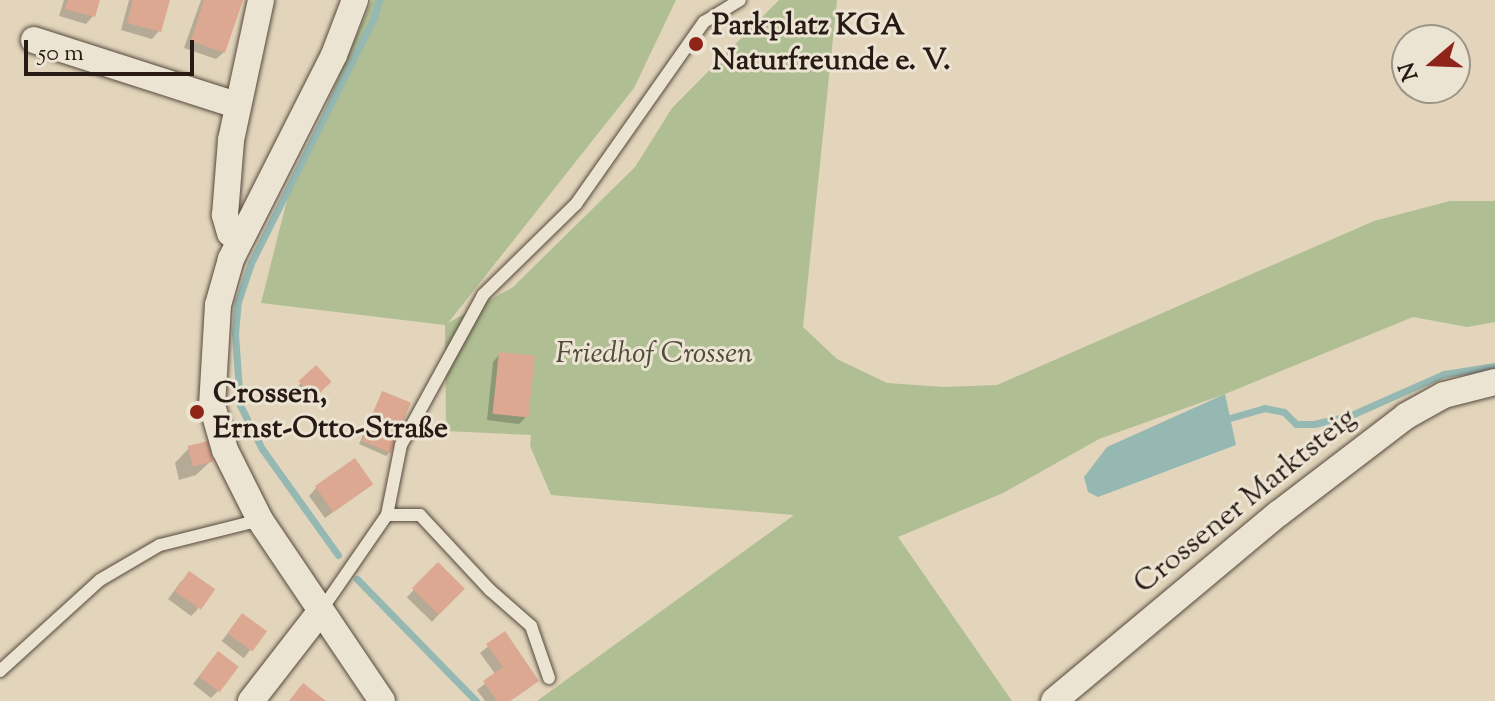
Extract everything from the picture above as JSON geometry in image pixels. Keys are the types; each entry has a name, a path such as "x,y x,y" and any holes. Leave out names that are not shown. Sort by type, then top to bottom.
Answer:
{"street":[{"path":"239,240 230,233 225,215 236,105 261,0"},
{"path":"355,0 334,55 239,240 218,305 212,405 225,450 260,520 382,701"},
{"path":"34,40 236,105"},
{"name":"Crossener Marktsteig","path":"1054,701 1267,522 1406,416 1444,395 1495,382"},
{"path":"251,701 320,612"}],"lane":[{"path":"320,612 387,515 401,445 483,295 576,204 704,22 740,0"},
{"path":"387,515 420,515 490,590 531,626 549,678"},
{"path":"0,671 100,580 160,545 260,520"}],"green space":[{"path":"372,0 676,0 634,88 448,323 513,287 635,167 672,108 779,0 837,0 803,327 837,359 887,383 944,387 997,385 1374,221 1450,201 1495,201 1495,322 1467,327 1413,317 1225,394 1099,439 1003,493 898,537 1012,701 537,701 794,515 551,495 530,446 531,435 446,431 445,325 261,303 289,192"}],"water":[{"path":"1225,394 1236,445 1098,497 1088,492 1084,477 1107,447"}],"building":[{"path":"68,0 100,0 95,17 65,9"},
{"path":"133,0 170,0 161,32 127,23"},
{"path":"204,0 243,0 225,53 191,41"},
{"name":"Friedhof Crossen","path":"499,352 535,356 528,417 493,414"},
{"path":"316,365 332,382 314,398 298,381"},
{"path":"382,391 411,403 391,453 362,441"},
{"path":"208,441 213,461 193,466 188,446"},
{"path":"355,458 373,484 333,512 315,486"},
{"path":"438,562 465,589 439,615 412,588"},
{"path":"189,571 215,589 201,610 175,591"},
{"path":"242,613 267,631 252,651 227,633"},
{"path":"505,631 539,681 510,701 497,701 483,681 503,667 486,644"},
{"path":"218,651 239,667 220,692 199,677"},
{"path":"303,683 326,701 289,701"}],"waterway":[{"path":"338,555 262,449 240,405 235,334 238,302 251,263 374,17 379,0"},
{"path":"1230,418 1264,408 1284,412 1296,424 1314,424 1349,416 1444,374 1495,366"},
{"path":"357,579 476,701"}],"place":[{"name":"Parkplatz KGA Naturfreunde e. V.","path":"696,44"},
{"name":"Crossen, Ernst-Otto-Straße","path":"197,412"}]}
